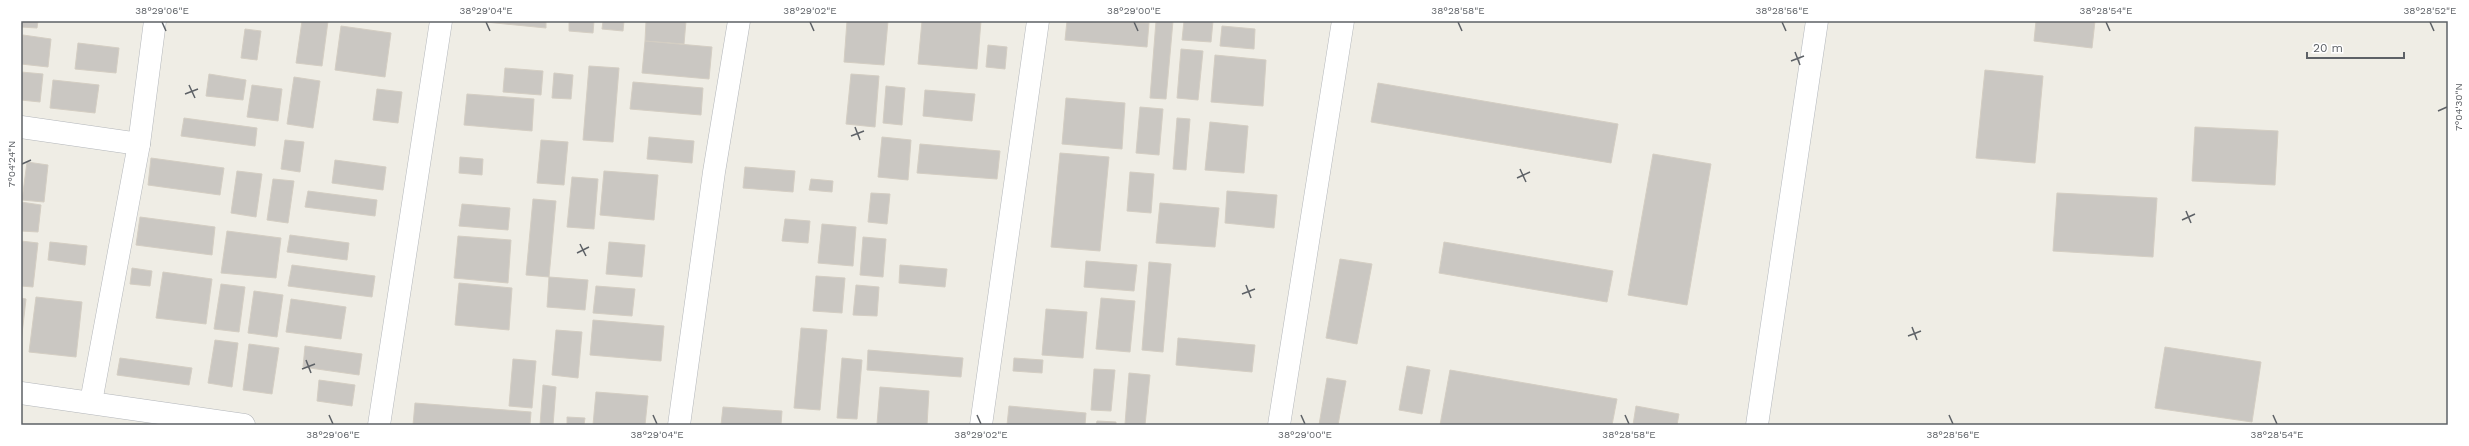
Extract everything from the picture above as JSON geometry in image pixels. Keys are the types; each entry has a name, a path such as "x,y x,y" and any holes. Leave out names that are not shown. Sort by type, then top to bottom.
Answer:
{"street":[{"path":"91,402 139,144 155,21"},
{"path":"379,425 441,21"},
{"path":"679,425 714,172 739,21"},
{"path":"981,425 1038,21"},
{"path":"1279,425 1343,21"},
{"path":"1757,425 1817,21"},
{"path":"21,127 139,144"},
{"path":"21,393 244,425"}],"building":[{"path":"21,21 38,21 37,28 21,27"},
{"path":"302,21 328,21 322,66 296,63"},
{"path":"475,21 546,21 546,28"},
{"path":"569,21 594,21 593,33 569,31"},
{"path":"603,21 624,21 623,31 602,29"},
{"path":"646,21 686,21 684,44 645,41"},
{"path":"847,21 888,21 884,65 844,62"},
{"path":"922,21 981,21 977,69 918,64"},
{"path":"1067,21 1149,23 1147,47 1065,40"},
{"path":"1156,21 1173,21 1166,99 1150,98"},
{"path":"1184,21 1213,21 1211,42 1182,40"},
{"path":"2036,21 2095,21 2092,48 2034,41"},
{"path":"341,26 391,33 385,77 335,70"},
{"path":"1222,26 1255,29 1254,49 1220,46"},
{"path":"245,29 261,31 257,60 241,58"},
{"path":"23,35 51,39 48,67 21,64"},
{"path":"645,41 712,47 709,79 642,73"},
{"path":"78,43 119,48 116,73 75,69"},
{"path":"988,45 1007,47 1005,69 986,67"},
{"path":"1181,49 1203,51 1198,100 1177,98"},
{"path":"1215,55 1266,60 1263,106 1211,102"},
{"path":"589,66 619,68 613,142 583,140"},
{"path":"505,68 543,71 541,95 503,92"},
{"path":"1985,70 2043,76 2035,163 1976,158"},
{"path":"21,72 43,74 40,102 21,100"},
{"path":"554,73 573,75 571,99 552,98"},
{"path":"209,74 246,80 243,100 206,96"},
{"path":"851,74 879,76 875,127 846,124"},
{"path":"294,77 320,81 313,128 287,124"},
{"path":"53,80 99,85 95,113 50,108"},
{"path":"633,82 703,88 701,115 630,109"},
{"path":"1378,83 1618,124 1611,163 1371,122"},
{"path":"252,85 282,89 278,121 247,117"},
{"path":"886,86 905,88 902,125 883,123"},
{"path":"377,89 402,92 398,123 373,120"},
{"path":"925,90 975,94 972,121 923,116"},
{"path":"467,94 534,99 532,131 464,125"},
{"path":"1066,98 1125,103 1122,149 1062,144"},
{"path":"1140,107 1163,109 1159,155 1136,153"},
{"path":"184,118 257,128 255,146 181,136"},
{"path":"1177,118 1190,119 1186,170 1173,169"},
{"path":"1210,122 1248,126 1244,173 1205,170"},
{"path":"2195,127 2278,131 2275,185 2192,181"},
{"path":"649,137 694,141 692,163 647,159"},
{"path":"882,137 911,140 908,180 878,177"},
{"path":"285,140 304,142 300,172 281,169"},
{"path":"541,140 568,142 564,185 537,183"},
{"path":"920,144 1000,151 997,179 917,173"},
{"path":"1060,153 1109,157 1100,251 1051,247"},
{"path":"1653,154 1711,164 1687,305 1628,295"},
{"path":"460,157 483,159 482,175 459,173"},
{"path":"151,158 224,168 220,195 148,185"},
{"path":"335,160 386,167 383,190 332,183"},
{"path":"27,162 48,165 44,202 22,200"},
{"path":"745,167 795,171 793,192 743,188"},
{"path":"237,171 262,174 256,217 231,213"},
{"path":"604,171 658,175 654,220 600,215"},
{"path":"1130,172 1154,174 1151,213 1127,211"},
{"path":"572,177 598,179 594,229 567,227"},
{"path":"273,179 294,181 288,223 267,220"},
{"path":"811,179 833,181 832,192 809,190"},
{"path":"308,191 377,200 375,216 305,207"},
{"path":"1227,191 1277,195 1274,228 1225,223"},
{"path":"871,193 890,194 887,224 868,222"},
{"path":"2057,193 2157,198 2153,257 2053,251"},
{"path":"533,199 556,201 549,277 526,275"},
{"path":"21,202 41,205 38,232 21,231"},
{"path":"1160,203 1219,208 1215,247 1156,243"},
{"path":"462,204 510,208 508,230 459,226"},
{"path":"140,217 215,227 212,255 136,245"},
{"path":"785,219 810,221 808,243 782,241"},
{"path":"822,224 856,227 853,266 818,263"},
{"path":"227,231 281,238 276,278 221,273"},
{"path":"290,235 349,243 347,260 287,252"},
{"path":"458,236 511,240 508,283 454,278"},
{"path":"863,237 886,239 883,277 860,275"},
{"path":"21,241 38,243 33,287 21,286"},
{"path":"50,242 87,246 85,265 48,260"},
{"path":"609,242 645,245 642,277 606,274"},
{"path":"1444,242 1613,271 1607,302 1439,273"},
{"path":"1340,259 1372,264 1357,344 1326,338"},
{"path":"1086,261 1137,265 1134,291 1084,287"},
{"path":"1149,262 1171,264 1163,352 1142,350"},
{"path":"292,265 375,276 372,297 288,286"},
{"path":"900,265 947,269 945,287 899,283"},
{"path":"132,268 152,271 150,286 130,284"},
{"path":"163,272 212,279 206,324 156,318"},
{"path":"816,276 845,278 842,313 813,311"},
{"path":"549,277 588,280 585,310 547,307"},
{"path":"459,283 512,288 509,330 455,325"},
{"path":"221,284 245,287 239,332 214,329"},
{"path":"856,285 879,287 877,316 853,315"},
{"path":"596,286 635,289 632,316 593,313"},
{"path":"254,291 283,295 277,337 248,333"},
{"path":"36,297 82,302 76,357 29,352"},
{"path":"21,298 26,299 21,343"},
{"path":"1101,298 1135,301 1130,352 1096,349"},
{"path":"291,299 346,307 341,339 286,332"},
{"path":"1046,309 1087,312 1083,358 1042,355"},
{"path":"593,320 664,326 661,361 590,355"},
{"path":"801,328 827,330 820,410 794,408"},
{"path":"556,330 582,332 578,378 552,375"},
{"path":"1178,338 1255,345 1252,372 1176,365"},
{"path":"215,340 238,343 232,387 208,383"},
{"path":"249,344 279,348 272,394 243,390"},
{"path":"305,346 362,354 359,375 303,367"},
{"path":"2165,347 2261,362 2252,422 2155,408"},
{"path":"868,350 963,358 961,377 867,370"},
{"path":"120,358 192,368 189,385 117,375"},
{"path":"842,358 862,360 857,419 837,418"},
{"path":"1014,358 1043,360 1042,373 1013,371"},
{"path":"513,359 536,361 532,408 509,406"},
{"path":"1407,366 1430,370 1422,414 1399,410"},
{"path":"1094,369 1115,370 1111,411 1091,410"},
{"path":"1450,370 1617,399 1612,425 1440,425"},
{"path":"1129,373 1150,375 1145,425 1125,424"},
{"path":"1327,378 1346,381 1338,425 1319,425"},
{"path":"319,380 355,385 352,406 317,401"},
{"path":"543,385 556,387 553,425 540,425"},
{"path":"880,387 929,391 927,425 877,424"},
{"path":"596,392 648,396 645,425 593,425"},
{"path":"415,403 531,412 530,425 413,425"},
{"path":"1009,406 1086,413 1085,425 1007,425"},
{"path":"1636,406 1679,414 1677,425 1633,425"},
{"path":"723,407 782,411 781,425 721,425"},
{"path":"567,417 585,418 584,425 567,425"},
{"path":"1097,421 1116,422 1116,425 1096,425"}]}
